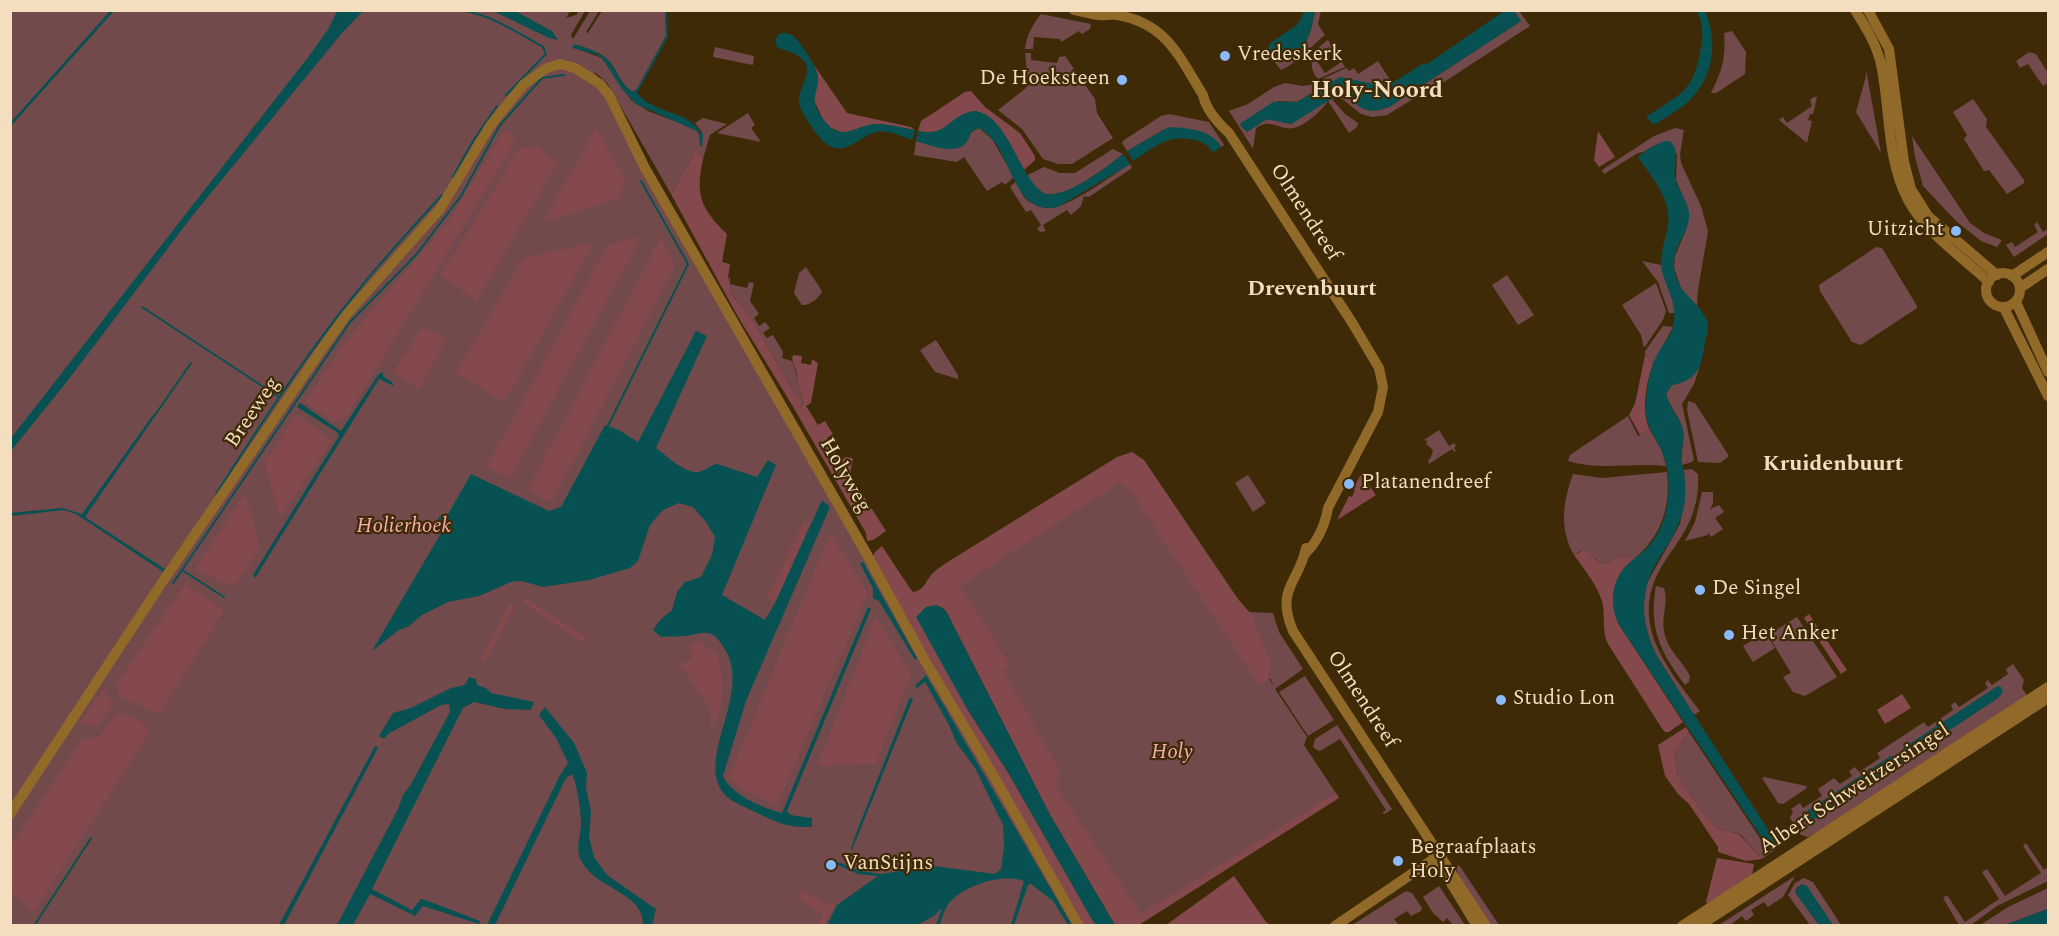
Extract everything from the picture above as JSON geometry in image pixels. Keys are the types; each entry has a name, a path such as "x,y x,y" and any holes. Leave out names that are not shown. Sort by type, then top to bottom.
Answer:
{"street":[{"name":"Olmendreef","path":"1074,10 1098,15 1110,13 1142,22 1162,35 1203,95 1209,98 1225,121 1228,133 1353,324 1379,368 1383,387 1378,412 1328,508 1326,520 1312,547 1305,554 1288,592 1287,613 1293,631 1422,830 1477,926"},
{"path":"1855,10 1871,37 1879,57 1893,160 1908,200 1926,225 1993,278"},
{"path":"1868,10 1889,49 1902,150 1911,189 1928,216 1993,278"},
{"name":"Breeweg","path":"10,814 157,591 347,314 440,209 507,102 536,74 560,64"},
{"name":"Holyweg","path":"560,64 589,75 609,95 645,168 866,553 924,659 1079,926"},
{"path":"2012,276 2049,252"},
{"path":"2020,288 2049,269"},
{"path":"2004,273 2012,276 2018,281 2020,296 2016,302 2004,308 1994,305 1986,292 1993,278 2004,273"},
{"path":"2016,302 2049,372"},
{"path":"2004,308 2049,396"},
{"name":"Albert Schweitzersingel","path":"1682,926 2049,687"},
{"name":"Albert Schweitzersingel","path":"1699,926 2049,698"},
{"name":"Olmendreef","path":"1438,856 1486,926"},
{"path":"1335,926 1438,856"}],"green space":[{"name":"Holierhoek","path":"10,11 570,11 566,18 576,15 579,11 585,11 571,35 573,39 590,11 599,11 586,32 588,33 602,11 665,11 666,36 637,89 633,92 625,85 606,58 578,45 580,50 602,58 631,100 648,111 695,129 701,137 700,145 702,132 695,123 703,118 727,124 710,135 703,159 695,147 693,155 671,194 608,84 594,71 925,645 1090,925 11,925"},
{"path":"1315,11 1321,11 1318,24 1325,35 1299,59 1281,70 1263,48 1289,57 1296,53 1308,38"},
{"path":"1514,11 1519,11 1530,26 1441,84 1387,115 1372,117 1361,114 1337,95 1348,97 1357,105 1370,110 1389,107 1521,21"},
{"path":"1041,14 1091,24 1090,29 1082,34 1079,31 1061,42 1060,39 1034,37 1033,49 1025,49 1030,30"},
{"path":"1732,31 1746,52 1745,74 1716,93 1711,93 1722,64 1724,33"},
{"path":"1328,40 1335,50 1329,47 1314,57 1325,73 1340,63 1337,58 1339,57 1345,67 1318,79 1312,68 1313,57 1315,52"},
{"path":"715,47 754,56 753,65 713,57"},
{"path":"2029,52 2036,54 2048,73 2048,83 2043,86 2028,64 2020,68 2016,61"},
{"path":"1025,53 1031,53 1031,60 1057,63 1059,57 1065,56 1095,99 1097,113 1113,138 1072,164 1058,164 1043,159 1022,129 998,110 1028,84"},
{"path":"1378,61 1392,83 1380,86 1330,81 1325,85 1320,80 1346,68 1349,71 1354,68 1358,74"},
{"path":"1866,69 1881,153 1856,112"},
{"path":"1285,83 1303,86 1316,84 1320,88 1297,102 1278,101 1248,131 1267,119 1291,124 1331,98 1345,114 1358,123 1357,127 1349,133 1328,101 1313,117 1294,128 1266,124 1256,128 1253,149 1229,111 1248,104 1274,87"},
{"path":"1817,97 1813,114 1810,114 1808,120 1812,121 1807,143 1779,120 1783,117 1787,123 1812,106 1810,100"},
{"path":"1973,99 1987,119 1986,127 2024,180 2024,183 2007,194 1989,170 1984,171 1964,139 1967,135 1953,112"},
{"path":"748,113 755,125 751,128 761,142 717,133"},
{"path":"1169,114 1209,122 1224,145 1221,147 1219,143 1178,128 1165,129 1127,151 1122,143 1124,140 1161,116"},
{"path":"979,128 992,139 1014,177 1005,185 1002,182 987,191 964,157 957,162 914,155 916,141 942,148"},
{"path":"1675,128 1684,130 1680,154 1681,163 1701,206 1708,231 1697,306 1682,291 1674,268 1675,256 1686,230 1688,209 1676,180 1677,154 1655,145 1604,174 1602,170 1654,136"},
{"path":"1912,136 1970,223 1984,233 2002,240 1997,247 1981,241 1956,221 1923,186"},
{"path":"1113,149 1123,154 1086,181 1064,191 1045,194 1036,188 1026,176 1044,167 1060,173 1075,173"},
{"path":"1130,164 1132,168 1089,197 1084,196 1081,206 1071,215 1067,210 1043,225 1046,231 1041,232 1037,229 1041,225 1031,210 1026,212 1010,187 1016,181 1027,200 1041,207 1051,208 1080,196"},
{"path":"2037,222 2043,232 2048,229 2048,234 2014,257 2006,245 2012,242 2015,247 2038,232 2034,225"},
{"path":"1876,247 1882,248 1917,308 1861,345 1852,342 1820,291 1819,285"},
{"path":"1642,261 1661,265 1675,313 1669,313 1658,282"},
{"path":"806,267 822,291 814,301 802,305 794,293 799,273"},
{"path":"1507,275 1534,315 1518,325 1492,285"},
{"path":"728,278 730,278 730,284 747,288 749,282 754,283 750,301 759,314 754,318 759,326 765,322 770,328 763,333 767,338 773,335 783,352 782,358 792,361 804,401 799,410 800,399 796,396 748,312 732,295"},
{"path":"1656,283 1666,311 1663,320 1644,348 1641,335 1622,305"},
{"path":"1663,326 1673,327 1653,364 1645,355 1645,351"},
{"path":"936,340 958,375 958,379 935,372 920,350"},
{"path":"1700,366 1694,384 1682,404 1694,460 1682,465 1683,431 1666,394 1672,385 1688,379"},
{"path":"1688,401 1695,403 1729,456 1720,463 1698,462 1687,410"},
{"path":"1628,416 1638,436 1650,430 1662,451 1666,466 1605,466 1568,461 1570,455"},
{"path":"1439,430 1449,446 1454,443 1456,451 1452,449 1429,464 1433,450 1424,440"},
{"path":"1692,469 1698,474 1697,499 1686,529 1655,580 1649,601 1649,620 1654,639 1663,658 1700,711 1694,715 1652,648 1644,619 1647,583 1680,524 1685,497 1684,470"},
{"name":"Holy","path":"1125,471 1274,686 1268,673 1268,654 1257,634 1250,612 1273,613 1279,632 1303,669 1275,689 1307,737 1304,745 1337,795 1136,922 1047,787 947,589"},
{"path":"1667,472 1667,498 1662,521 1651,542 1633,560 1621,557 1601,564 1581,551 1574,555 1564,525 1565,505 1573,474 1602,478"},
{"path":"1248,475 1266,503 1253,512 1235,483"},
{"path":"1702,492 1713,492 1713,503 1710,509 1719,505 1724,512 1715,518 1723,529 1711,537 1708,532 1708,535 1685,541 1695,522"},
{"path":"1656,586 1664,588 1665,593 1663,625 1666,638 1690,676 1689,682 1685,685 1669,662 1658,639 1654,615"},
{"path":"1797,617 1837,677 1805,696 1793,692 1783,677 1791,673 1768,635"},
{"path":"1765,633 1775,648 1753,662 1743,646"},
{"path":"2013,664 2024,680 2022,688 2028,697 1814,836 1813,834 1808,837 1801,835 1790,818 1793,811 1791,809 1800,803 1803,808 1822,796 1818,789 1834,778 1840,784 1852,776 1849,771 1855,767 1859,772 1880,758 1877,753 1924,722 1928,727 1953,710 1951,705 1955,702 1959,707 1988,688 1985,683 1988,680 1992,685 2008,674 2006,669","holes":["1998,686 1998,698 1817,818 1806,812 1891,756 1896,757 1902,753 1904,748"]},
{"path":"1305,676 1334,720 1308,736 1279,692"},
{"path":"1337,725 1392,809 1385,814 1382,813 1386,810 1340,739 1320,751 1313,746 1315,739"},
{"path":"1689,732 1768,850 1777,845 1776,842 1779,847 1762,859 1740,834 1717,828 1699,807 1677,774 1675,753"},
{"path":"1762,778 1807,788 1783,804 1778,803"},
{"path":"2026,843 2044,870 2048,867 2048,881 1997,906 1971,925 1959,925 1943,898 1947,895 1965,922 1999,899 1982,872 1987,869 2005,896 2041,873 2023,846"},
{"path":"1459,865 1499,925 1490,925 1456,874 1458,873 1455,868"},
{"path":"1795,876 1783,897 1768,907 1764,902 1751,910 1754,915 1746,921 1742,916 1730,925 1719,925"},
{"path":"1804,878 1813,882 1841,925 1833,925 1805,885 1797,887 1795,892 1819,925 1810,925 1788,895 1795,883"},
{"path":"1439,886 1465,925 1453,925 1447,918 1443,922 1433,913 1423,897"},
{"path":"2048,888 2048,909 2005,925 1979,926 2008,907"},
{"path":"1406,891 1412,893 1422,908 1421,911 1411,916 1407,911 1394,919 1398,924 1396,925 1352,925"}],"shaded area":[{"path":"814,65 847,113 911,127 915,130 881,124 848,132 831,128 823,120 814,100 818,76"},
{"path":"971,91 985,107 1020,133 1035,156 1035,160 1024,170 1001,130 984,114 975,111 965,114 939,130 918,131 921,121 965,92"},
{"path":"596,128 626,181 616,200 543,222"},
{"path":"504,131 511,132 514,143 346,418 334,422 305,402 346,341 449,221"},
{"path":"1598,131 1615,157 1599,167 1594,160"},
{"path":"537,147 558,162 476,301 441,275 520,148"},
{"path":"695,147 703,159 700,182 702,201 711,217 727,234 722,262 730,264 728,278 732,295 748,312 796,396 800,399 800,408 804,401 799,389 793,355 802,356 801,363 811,365 812,359 818,363 811,403 806,406 818,425 825,421 833,434 827,438 841,460 846,457 853,458 850,475 886,531 873,540 867,541 866,533 737,315 671,194 693,155"},
{"path":"641,237 510,479 487,466 608,245"},
{"path":"661,237 675,266 553,500 544,500 528,489"},
{"path":"594,243 504,402 456,373 523,258"},
{"path":"422,328 447,338 419,389 393,372"},
{"path":"1645,355 1653,364 1646,397 1646,415 1650,430 1640,435 1629,415 1635,404"},
{"path":"297,414 332,440 280,518 265,463"},
{"path":"1132,452 1144,460 1238,599 1253,616 1258,634 1268,654 1271,667 1268,673 1271,678 1259,685 1132,493 1123,483 1118,484 960,586 1010,665 1003,671 1060,772 1055,785 1141,914 1336,793 1339,798 1139,925 1115,925 1049,813 946,611 940,606 966,707 1009,774 1096,925 1084,925 956,708 873,556 882,546 909,587 913,592 917,591 923,587 934,572 946,563 1117,457"},
{"path":"1361,474 1376,495 1337,520 1349,496 1352,497 1355,490 1353,489"},
{"path":"245,493 260,548 233,587 195,569"},
{"path":"804,520 810,523 775,603 767,598"},
{"path":"830,533 868,593 777,805 739,788 729,778"},
{"path":"1585,550 1601,564 1621,557 1633,560 1616,583 1614,610 1621,628 1683,722 1669,732 1665,732 1661,727 1608,644 1600,595 1574,555"},
{"path":"185,584 224,610 160,714 120,697 116,685"},
{"path":"524,597 587,638 583,643 523,602"},
{"path":"510,603 515,607 485,662 480,658"},
{"path":"1809,614 1847,670 1841,674 1804,618"},
{"path":"876,616 911,674 876,764 817,766"},
{"path":"699,641 716,654 722,674 721,705 711,730 711,710 680,664 692,659 690,646"},
{"path":"104,689 114,702 102,721 96,726 80,723"},
{"path":"1902,694 1911,708 1885,724 1877,710"},
{"path":"120,713 142,722 149,733 34,912 11,892 11,846 82,739 98,738 116,714"},
{"path":"1686,727 1689,732 1675,753 1677,774 1699,807 1717,828 1739,834 1762,859 1746,861 1718,852 1718,847 1689,804 1678,794 1665,776 1658,745"},
{"path":"1717,858 1754,864 1752,876 1708,905 1706,902"},
{"path":"1234,876 1266,922 1271,925 1166,925"},
{"path":"803,890 828,904 835,905 824,925 818,925 823,913 797,898"}],"water":[{"path":"110,11 114,11 11,126 11,122"},
{"path":"337,11 363,11 342,33 193,215 69,379 11,451 11,438 309,56 329,28"},
{"path":"493,11 515,11 552,31 558,40 549,38"},
{"path":"665,11 667,11 668,37 637,93 654,106 681,116 697,127 703,135 702,147 699,132 636,104 622,89 602,58 572,48 574,44 601,55 633,92 637,89 666,36"},
{"path":"1305,11 1315,11 1304,45 1293,56 1275,57 1269,51 1269,44 1297,25"},
{"path":"1504,11 1514,11 1521,21 1389,107 1370,111 1345,96 1338,95 1291,124 1267,119 1247,132 1240,125 1273,102 1297,102 1340,77 1384,86 1392,83 1424,63 1426,65"},
{"path":"1697,11 1705,11 1712,34 1711,58 1704,81 1689,101 1654,125 1646,117 1684,91 1694,74 1702,37"},
{"path":"778,34 792,35 810,58 817,73 818,85 815,100 818,112 831,127 843,132 870,125 892,125 915,130 912,140 886,132 877,132 843,148 836,148 826,143 811,126 799,102 807,71 805,62 796,54 777,47 775,41"},
{"path":"975,111 987,115 996,124 1005,135 1027,174 1045,194 1054,194 1075,187 1123,154 1130,164 1058,207 1042,207 1030,201 1021,191 999,149 979,128 972,131 965,144 955,149 941,148 916,141 918,131 936,131 960,116"},
{"path":"1171,127 1206,133 1221,147 1213,152 1208,146 1193,139 1173,139 1159,144 1133,161 1127,151"},
{"path":"1664,141 1670,141 1675,149 1675,176 1689,213 1688,225 1675,256 1677,281 1703,313 1708,327 1697,372 1688,380 1672,385 1666,394 1683,430 1681,461 1685,479 1685,500 1678,525 1651,575 1644,600 1644,613 1650,638 1661,663 1776,842 1776,846 1770,850 1621,628 1614,612 1613,595 1617,579 1627,565 1656,537 1665,516 1668,499 1668,480 1663,453 1649,425 1646,412 1651,368 1673,327 1673,303 1661,266 1668,216 1660,189 1638,157"},
{"path":"696,331 707,336 656,448 676,464 694,472 717,464 757,477 768,460 776,465 722,595 765,620 822,500 830,507 746,701 723,776 740,795 782,813 868,607 871,609 787,811 790,815 812,818 812,827 780,823 737,803 721,791 716,771 717,754 732,685 732,668 726,651 720,641 711,634 661,637 653,630 672,610 677,592 685,582 701,577 712,555 715,537 693,507 679,503 663,510 650,525 638,561 630,568 589,580 543,587 522,581 511,582 479,596 448,602 422,615 372,651 441,533 436,527 439,517 447,516 471,474 549,511 561,507 605,425 619,430 638,442"},
{"path":"383,372 383,376 394,386 379,379 255,578 253,575 339,436 337,432 297,407 300,403 341,431 378,375"},
{"path":"153,415 156,415 85,517 165,569 197,524 165,573 76,514 64,510 11,516 10,513 62,508 82,514"},
{"path":"863,562 917,658 915,660 879,601 873,598 873,589 860,563"},
{"path":"937,605 946,611 1049,813 1115,925 1096,925 1091,918 1009,774 966,707 916,617 926,607"},
{"path":"926,675 1072,925 1068,925 1053,901 1031,884 1028,885 1014,925 1011,925 1024,881 1005,879 984,882 964,891 949,903 940,925 936,925 942,908 934,916 919,924 827,925 837,905 878,876 858,874 838,865 830,871 838,862 860,871 881,874 934,866 995,874 1001,869 1004,847 1003,825 975,768 956,742 925,682 917,688 915,686"},
{"path":"469,677 476,679 477,685 486,688 491,693 534,702 531,710 505,709 474,702 463,708 372,889 412,910 423,899 480,921 479,924 423,906 415,916 370,894 353,925 337,925 398,809 403,795 450,712 449,704 441,705 388,734 384,739 379,736 393,713 411,708 451,688 462,686"},
{"path":"1998,686 2003,692 1998,698 1817,818 1808,820 1807,811 1891,756 1896,757 1902,753 1903,748"},
{"path":"910,697 913,699 852,850 857,831"},
{"path":"545,707 574,743 587,773 586,788 591,812 589,837 594,857 607,875 656,909 652,925 643,925 642,915 637,906 591,873 581,860 578,850 580,813 572,774 566,778 495,925 487,925 568,763 556,738 539,715"},
{"path":"375,746 378,748 284,925 279,925"},
{"path":"1801,884 1807,886 1833,925 1819,925 1795,892"},
{"path":"2048,909 2048,925 2005,925"}],"waterway":[{"path":"459,10 482,15 543,47 546,54 506,95"},
{"path":"182,570 350,322 416,255 461,196 500,125 542,78 564,75"},
{"path":"453,177 473,141 497,106"},
{"path":"608,426 688,264 641,181"},
{"path":"216,494 281,394 334,321 442,195"},
{"path":"142,307 279,397"},
{"path":"155,415 191,363"},
{"path":"173,583 182,570 224,597"},
{"path":"34,926 91,838"}],"place":[{"name":"Vredeskerk","path":"1225,56"},
{"name":"De Hoeksteen","path":"1122,80"},
{"name":"Uitzicht","path":"1956,231"},
{"name":"Platanendreef","path":"1349,484"},
{"name":"De Singel","path":"1700,590"},
{"name":"Het Anker","path":"1729,635"},
{"name":"Studio Lon","path":"1501,700"},
{"name":"Begraafplaats Holy","path":"1398,861"},
{"name":"VanStijns","path":"831,865"}],"district":[{"name":"Holy-Noord","path":"1377,92"},
{"name":"Drevenbuurt","path":"1312,291"},
{"name":"Kruidenbuurt","path":"1833,466"}]}
